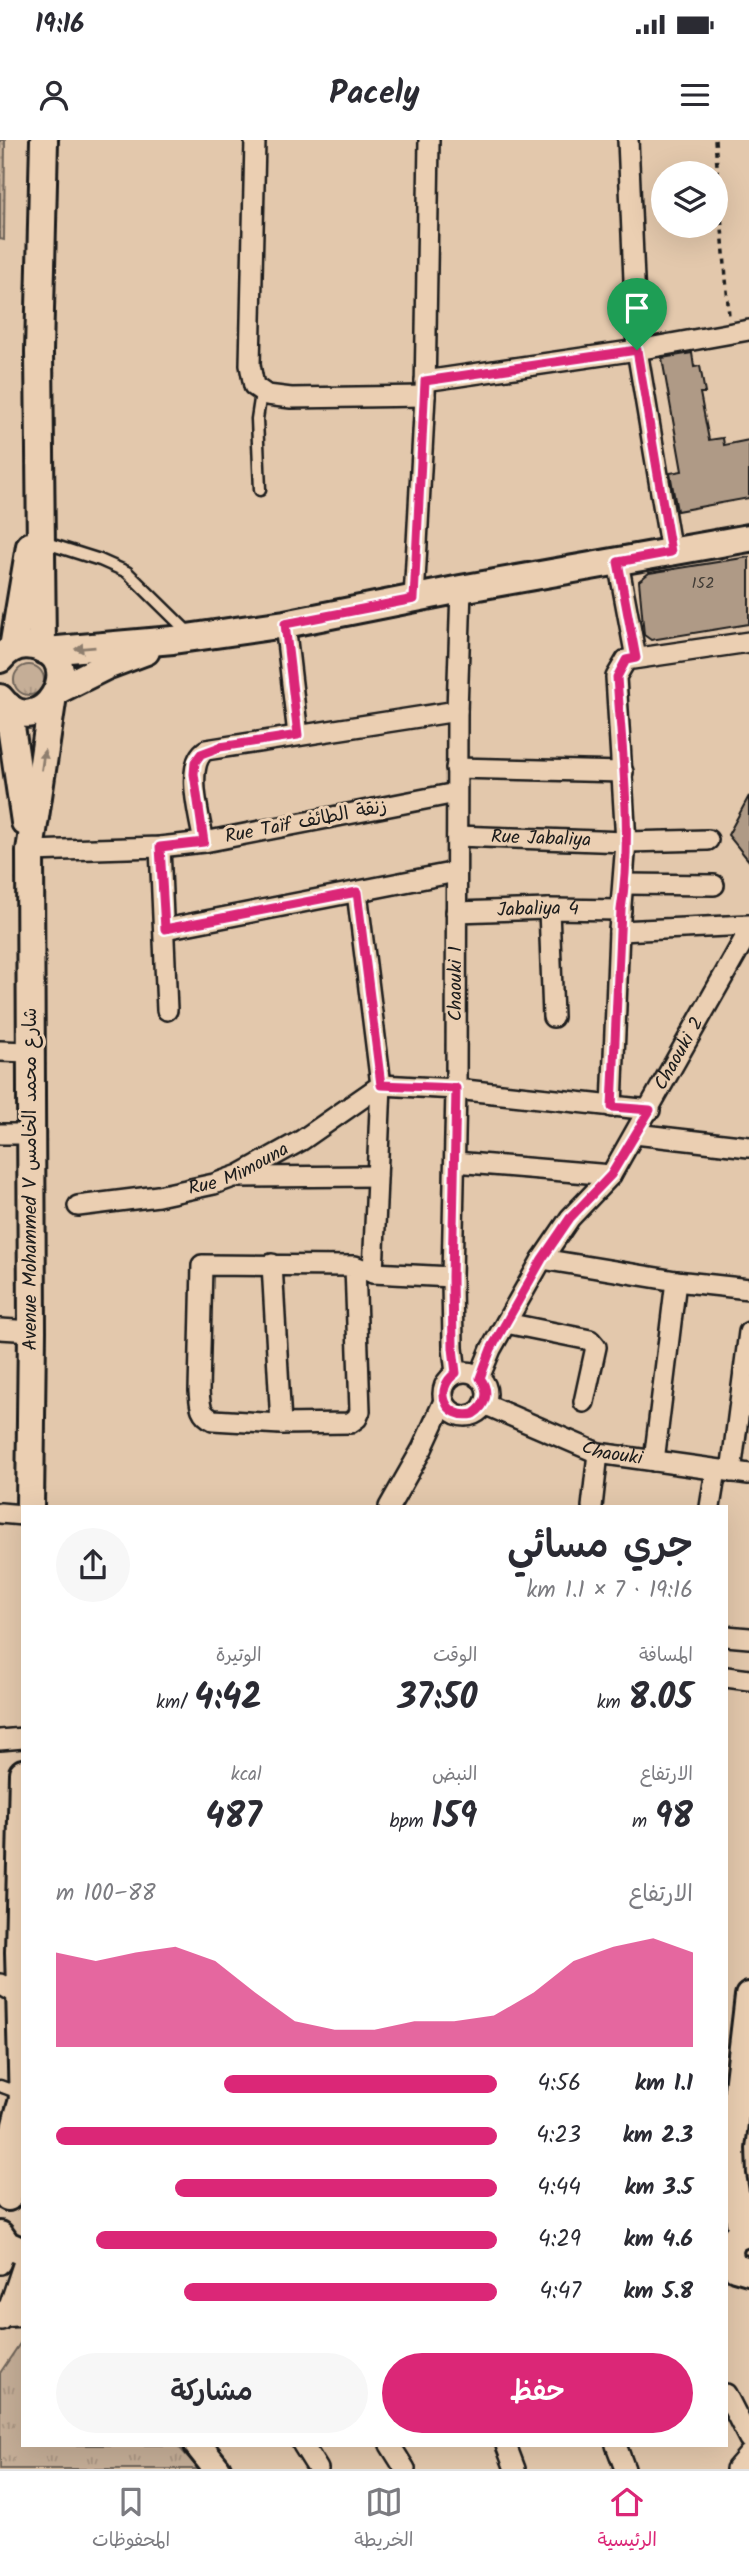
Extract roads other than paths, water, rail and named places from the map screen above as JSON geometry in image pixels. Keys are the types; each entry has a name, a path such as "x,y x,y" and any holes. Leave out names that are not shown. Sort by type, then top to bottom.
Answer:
{"main road":[{"path":"44,140 39,352 39,493 43,542 44,650"},
{"path":"4,655 39,493"},
{"path":"4,655 22,645 44,650 183,638 285,624 461,589 749,538"},
{"path":"3,702 26,713 44,708 55,696 106,666 183,638"},
{"path":"30,852 60,673 53,657 44,650"},
{"path":"3,702 30,852"},
{"name":"Avenue Mohammed V شارع محمد الخامس","path":"30,852 30,1505"},
{"path":"7,2200 8,2164 18,2097 21,2036 17,1971 21,1875"},
{"path":"737,2270 731,2262 729,2248 731,2242 745,2233 732,2175 731,2148 743,2100 749,1996"},
{"path":"200,2447 217,2469"}],"street":[{"path":"255,140 250,365 254,386 261,393 291,398 425,389 740,331"},
{"path":"414,599 425,389 429,140"},
{"path":"628,140 637,350 671,552"},
{"path":"618,562 636,658"},
{"name":"Chaouki 1","path":"461,589 456,768 456,1088 452,1277 456,1373 464,1376"},
{"path":"285,624 298,735"},
{"path":"612,1107 626,842 617,677 626,660 749,642"},
{"path":"204,842 194,778 195,762 206,750 457,711"},
{"path":"456,768 623,772"},
{"name":"Rue Taïf زنقة الطائف","path":"30,852 160,847 204,842 456,793"},
{"name":"Rue Jabaliya","path":"457,836 626,842 708,840"},
{"path":"160,847 167,1010"},
{"path":"165,929 456,872"},
{"path":"625,884 714,885"},
{"path":"357,892 381,1085 377,1176 364,1270 360,1411 357,1419 350,1423 281,1424 213,1420 203,1412 200,1391 202,1265 272,1264 364,1270 452,1277"},
{"path":"549,909 552,1017"},
{"name":"Jabaliya 4","path":"456,912 621,910"},
{"path":"620,931 749,925"},
{"name":"Chaouki 2","path":"464,1376 491,1349 542,1259 570,1218 611,1175 746,941"},
{"path":"0,1051 29,1052"},
{"path":"381,1085 456,1088 650,1110"},
{"name":"Rue Mimouna","path":"78,1206 158,1196 231,1177 302,1139 381,1085"},
{"path":"0,1134 29,1134"},
{"path":"635,1134 749,1147"},
{"path":"455,1162 611,1175"},
{"path":"231,1177 377,1176"},
{"path":"542,1259 749,1289"},
{"path":"272,1264 281,1424"},
{"path":"654,1461 676,1280"},
{"path":"506,1323 590,1340 596,1348 584,1402"},
{"path":"0,1329 32,1331"},
{"path":"711,1505 732,1472 749,1332"},
{"path":"464,1376 486,1393 484,1404 473,1414 451,1408 444,1388 464,1376"},
{"name":"Chaouki","path":"484,1404 598,1452 732,1472"},
{"path":"390,1505 422,1449 451,1408"},
{"path":"592,1505 598,1452"},
{"path":"0,1513 21,1515"},
{"path":"728,1636 749,1638"},
{"path":"728,1677 749,1680"},
{"path":"0,1740 21,1738"},
{"path":"10,2315 11,2252"},
{"path":"728,2398 749,2439"},
{"path":"304,2447 318,2469"},
{"path":"391,2447 405,2469"},
{"path":"507,2447 515,2469"},
{"path":"617,2447 625,2469"},
{"path":"736,2469 749,2454"}],"lane":[{"path":"260,490 257,419 261,393"},
{"path":"43,542 100,559 127,572 183,638"}]}
